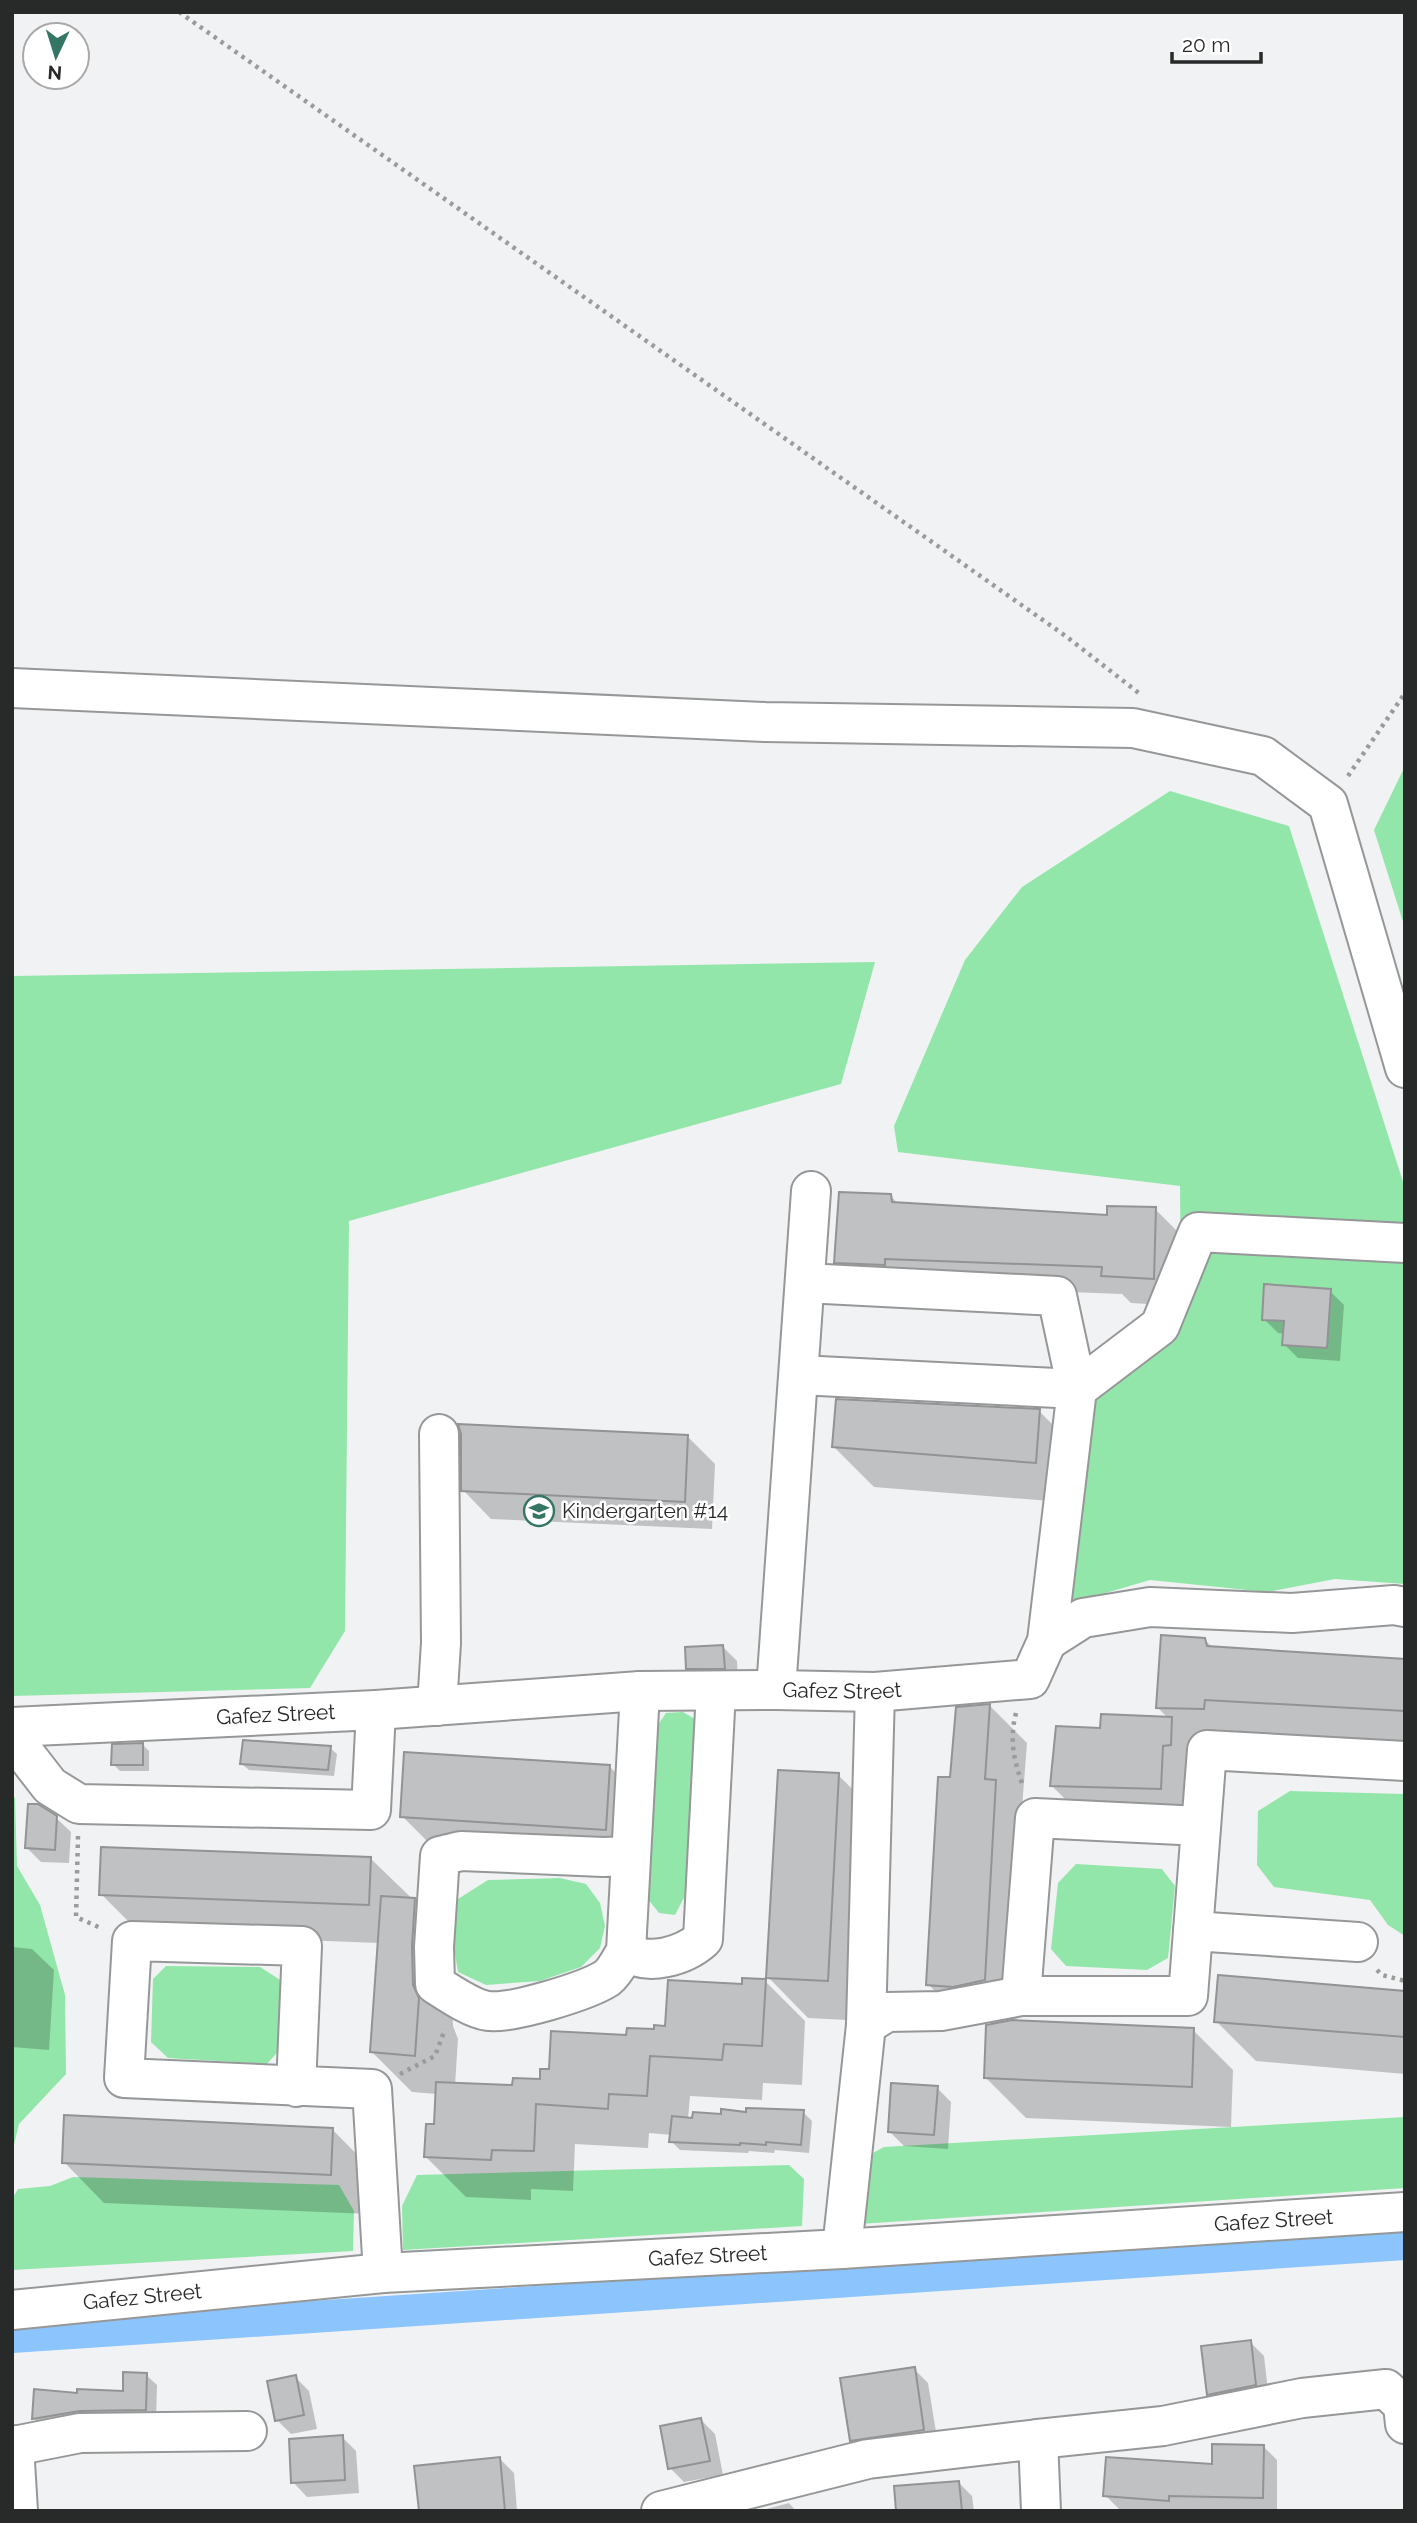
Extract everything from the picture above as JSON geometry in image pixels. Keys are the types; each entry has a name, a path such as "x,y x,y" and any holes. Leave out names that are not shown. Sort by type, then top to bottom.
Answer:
{"street":[{"path":"12,688 765,722 1133,728 1263,756 1328,804 1405,1068"},
{"path":"776,1690 811,1191"},
{"path":"799,1376 1077,1389 1160,1326 1198,1232 1405,1243"},
{"name":"Gafez Street","path":"12,1727 376,1710 640,1691 875,1692 1030,1679 1047,1641 1077,1389 1057,1296 805,1283"},
{"path":"437,1706 441,1643 439,1434"},
{"path":"1047,1641 1083,1618 1109,1616 1150,1607 1292,1613 1394,1605 1405,1607"},
{"path":"631,1856 474,1852 440,1856 434,1947 435,1984 456,1998 488,2011 518,2007 576,1992 610,1976 626,1951 640,1691"},
{"path":"626,1951 637,1959 657,1959 692,1949 703,1939 716,1691"},
{"path":"842,2249 866,2025 875,1692"},
{"path":"12,1737 50,1786 79,1804 371,1810 376,1710"},
{"path":"866,2025 887,2012 941,2011 1021,1996 1188,1996 1207,1750 1405,1760"},
{"path":"1021,1996 1035,1818 1201,1826"},
{"path":"1193,1931 1358,1942"},
{"path":"296,2087 302,1946 132,1941 124,2078 296,2087 372,2089 383,2273"},
{"name":"Gafez Street","path":"12,2310 383,2273 842,2249 1405,2213"},
{"path":"661,2511 868,2459 1163,2427 1302,2398 1386,2389 1403,2405 1405,2424"},
{"path":"18,2511 13,2445 80,2433 247,2431"},
{"path":"1038,2439 1041,2511"}],"path":[{"path":"179,12 1067,637 1140,694"},
{"path":"1328,804 1405,693"},
{"path":"1002,1681 1017,1710 1012,1729 1014,1760 1035,1818"},
{"path":"79,1804 76,1917 132,1941"},
{"path":"372,2089 435,2056 456,1998"}],"green space":[{"path":"1405,766 1405,928 1374,830"},
{"path":"1170,791 1289,826 1405,1188 1405,1584 1335,1579 1267,1592 1150,1580 1065,1605 1068,1429 1181,1287 1180,1186 898,1152 894,1126 965,960 1022,887"},
{"path":"875,962 841,1084 349,1221 345,1631 310,1688 12,1696 12,976"},
{"path":"683,1712 695,1719 698,1736 688,1890 675,1915 659,1913 647,1898 654,1731 666,1713"},
{"path":"1290,1791 1405,1794 1405,1936 1388,1925 1370,1900 1274,1887 1257,1865 1258,1811"},
{"path":"12,1795 15,1798 17,1866 40,1905 65,1995 66,2074 19,2124 12,2153"},
{"path":"1076,1864 1162,1869 1175,1886 1168,1958 1147,1970 1066,1966 1051,1949 1058,1883"},
{"path":"560,1878 586,1884 600,1903 605,1926 600,1948 581,1967 540,1981 486,1985 458,1972 451,1930 458,1899 488,1880"},
{"path":"166,1966 260,1967 285,1983 282,2047 267,2064 168,2058 151,2042 153,1979"},
{"path":"1405,2117 1405,2188 844,2225 847,2167 884,2147"},
{"path":"789,2165 804,2179 802,2226 403,2250 402,2206 417,2175"},
{"path":"73,2177 339,2185 354,2211 353,2251 12,2270 12,2199 18,2189 50,2186"}],"building":[{"path":"839,1192 891,1194 892,1202 1107,1215 1107,1206 1156,1207 1154,1279 1101,1276 1102,1267 885,1259 885,1265 834,1263"},
{"path":"1264,1284 1331,1289 1327,1348 1282,1345 1284,1321 1262,1320"},
{"path":"836,1399 1040,1409 1036,1463 832,1447"},
{"path":"458,1424 688,1435 685,1502 461,1491 461,1434"},
{"path":"1161,1635 1205,1638 1207,1646 1405,1659 1405,1711 1205,1700 1204,1709 1156,1708"},
{"path":"723,1645 725,1669 686,1669 685,1647"},
{"path":"990,1704 985,1779 996,1780 985,1980 953,1987 926,1985 938,1777 950,1777 956,1707"},
{"path":"1101,1714 1172,1717 1171,1745 1163,1746 1161,1789 1050,1786 1056,1726 1100,1728"},
{"path":"243,1740 331,1746 328,1770 240,1764"},
{"path":"143,1743 143,1765 111,1765 112,1744"},
{"path":"404,1752 610,1765 606,1830 400,1817"},
{"path":"778,1770 839,1773 828,1981 766,1978"},
{"path":"28,1804 38,1804 57,1816 55,1850 25,1848"},
{"path":"101,1847 371,1857 369,1905 99,1895"},
{"path":"381,1896 415,1898 413,1985 419,1998 415,2056 370,2052"},
{"path":"1218,1975 1405,1991 1405,2037 1214,2022"},
{"path":"742,1978 766,1979 762,2046 724,2044 722,2060 650,2056 647,2096 609,2094 608,2109 536,2104 534,2151 492,2150 491,2160 424,2157 426,2124 434,2124 436,2082 512,2085 513,2078 540,2079 540,2069 549,2069 551,2031 626,2035 627,2028 654,2029 654,2025 665,2026 668,1980 742,1984"},
{"path":"1012,2020 1194,2028 1192,2087 984,2078 986,2025"},
{"path":"891,2083 938,2086 934,2135 888,2132"},
{"path":"746,2108 804,2110 801,2145 766,2142 766,2145 740,2145 669,2142 672,2116 692,2118 693,2112 721,2114 721,2109 746,2112"},
{"path":"64,2115 333,2128 331,2175 62,2163"},
{"path":"1251,2340 1256,2385 1207,2395 1201,2346"},
{"path":"915,2367 924,2430 850,2441 840,2378"},
{"path":"123,2372 147,2373 146,2410 80,2411 32,2419 34,2389 77,2393 77,2389 123,2391"},
{"path":"296,2375 304,2415 275,2421 267,2381"},
{"path":"701,2418 710,2461 668,2469 660,2426"},
{"path":"343,2435 345,2480 291,2483 289,2439"},
{"path":"1212,2444 1264,2445 1263,2498 1169,2496 1169,2501 1103,2496 1106,2457 1212,2464"},
{"path":"500,2457 505,2511 419,2511 414,2466"},
{"path":"959,2481 962,2511 896,2511 894,2486"}],"waterway":[{"path":"12,2337 1405,2244"}],"place":[{"name":"Kindergarten #14","path":"539,1511"}]}
